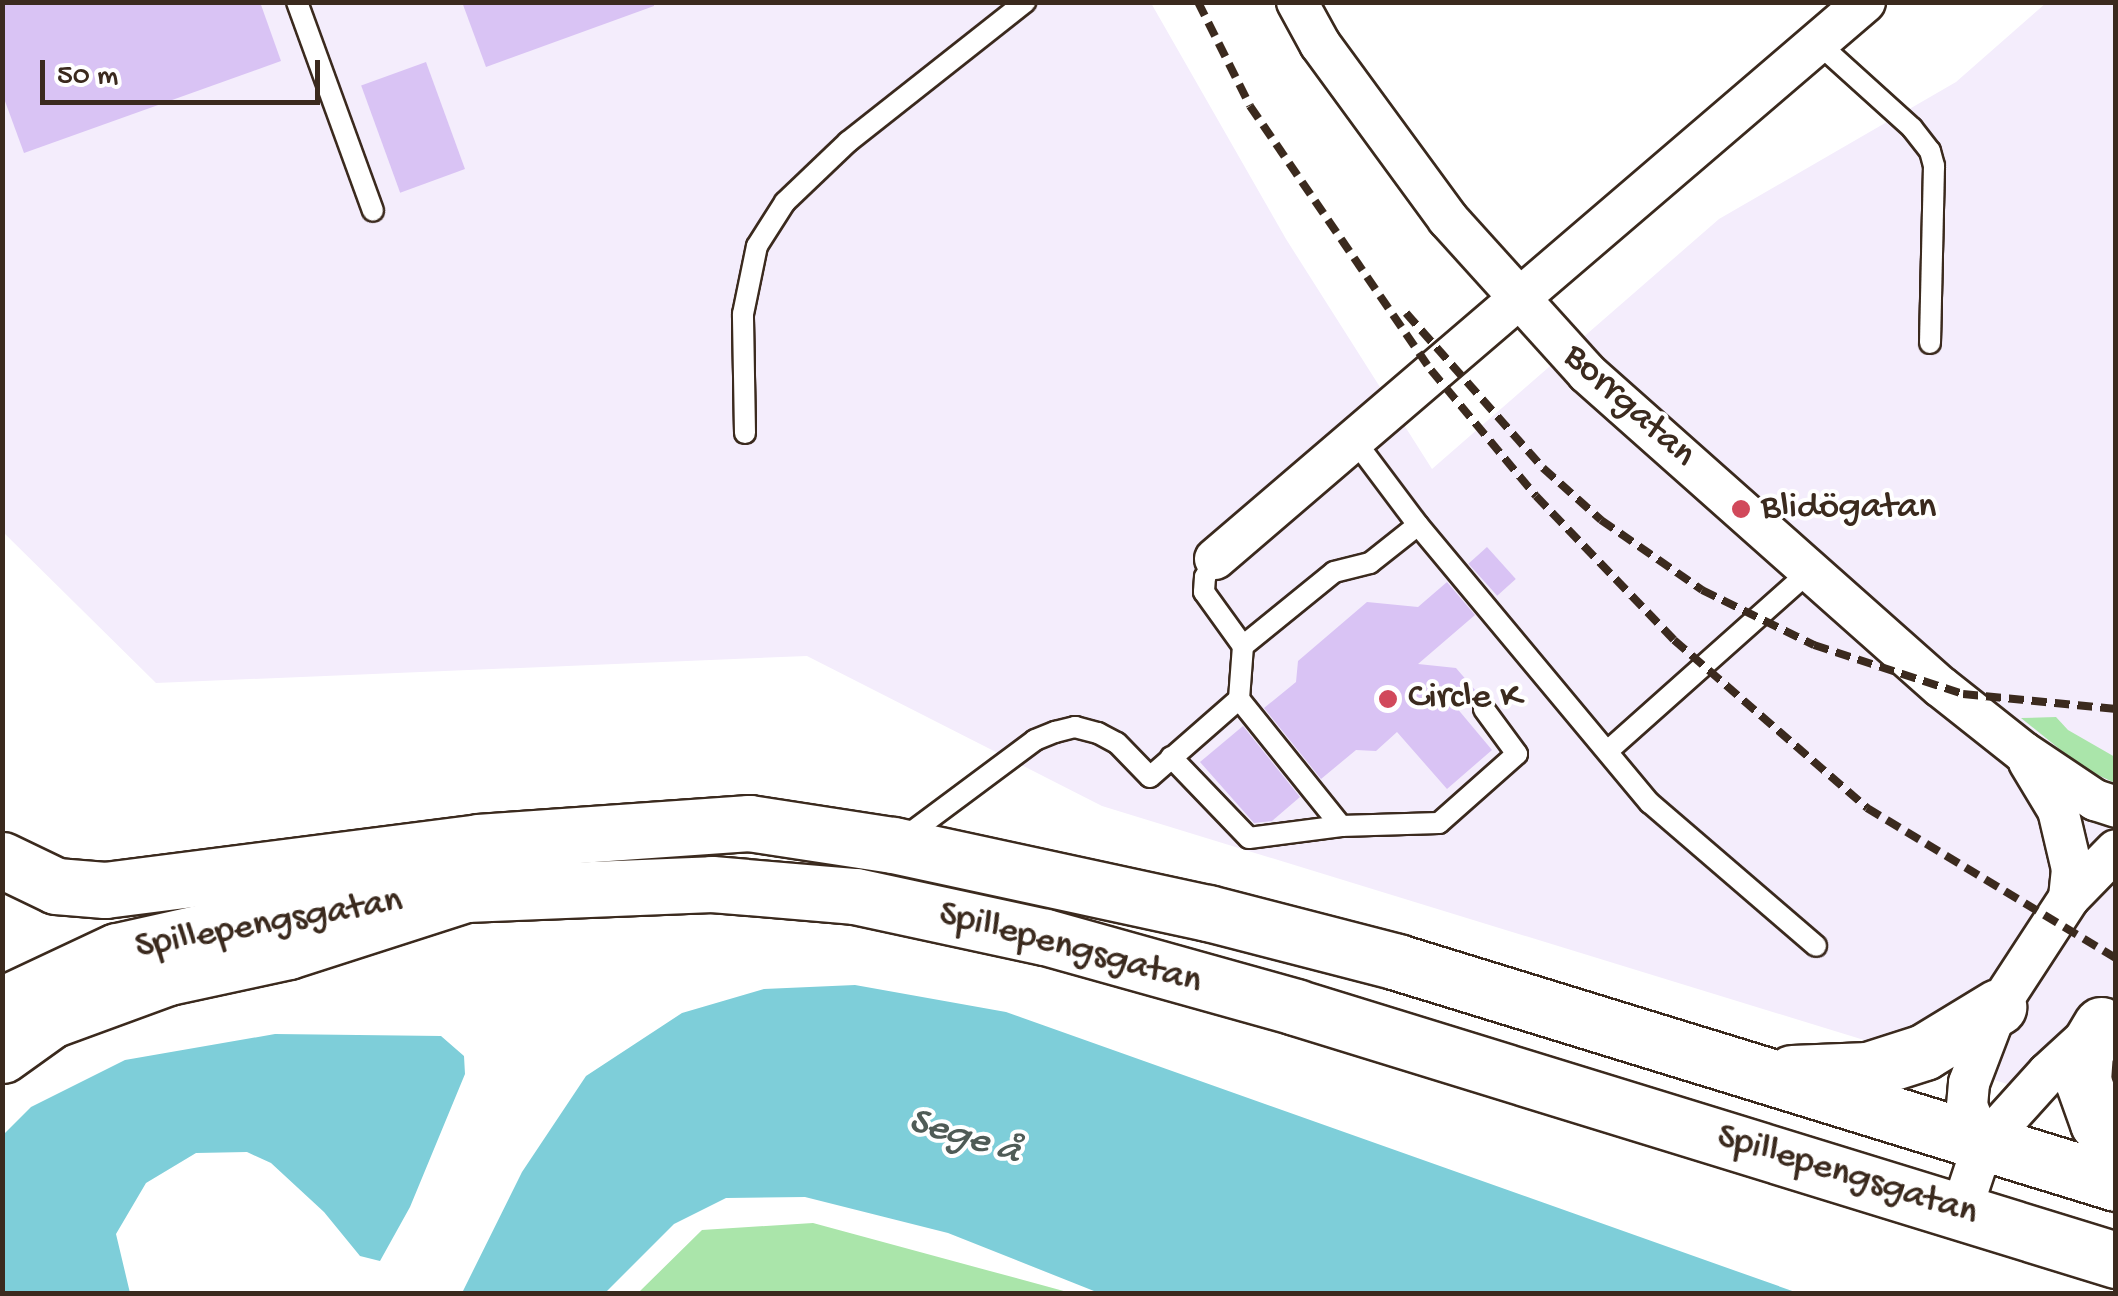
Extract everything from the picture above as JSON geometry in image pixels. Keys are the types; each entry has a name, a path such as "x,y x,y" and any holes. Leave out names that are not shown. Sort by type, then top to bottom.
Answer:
{"main road":[{"name":"Spillepengsgatan","path":"2,860 56,886 105,890 478,842 750,824 893,845 1208,913 1378,958 2116,1183"},
{"name":"Spillepengsgatan","path":"2,1005 116,951 269,917 466,894 712,884 855,896 1045,937 1295,1007 2115,1260"},
{"path":"2,1055 51,1020 168,977 288,951 466,894"},
{"path":"1751,1074 1868,1070 1924,1052 1998,1007"},
{"path":"2108,1020 2084,1052 2083,1080 2098,1123 2116,1138"}],"street":[{"name":"Borrgatan","path":"1298,2 1320,44 1378,127 1517,300 1586,373 1941,687 2022,752 2095,800 2116,807"},
{"path":"1215,559 1865,2"},
{"name":"Borrgatan","path":"2022,752 2058,810 2072,869 2069,898"},
{"path":"1983,1145 1967,1106 1969,1083 1998,1007 2069,898 2116,850"},
{"path":"1962,1211 1983,1145 2048,1073 2108,1020"}],"lane":[{"path":"297,2 373,211"},
{"path":"746,433 743,314 757,246 766,231 785,202 848,142 1025,2"},
{"path":"1818,43 1912,128 1930,150 1934,166 1930,342"},
{"path":"1355,442 1418,525 1610,749 1650,802 1816,946"},
{"path":"1243,646 1334,572 1370,562 1418,525"},
{"path":"1215,559 1205,576 1204,592 1221,621 1243,646 1239,699 1341,826"},
{"path":"1610,749 1810,571"},
{"path":"893,845 1035,740 1076,727 1098,733 1117,743 1150,777 1239,699"},
{"path":"1172,758 1249,838 1341,826 1439,823 1517,754 1484,710"}],"shaded area":[{"path":"2,3 1151,3 1286,239 1432,469 1719,219 1956,82 2046,3 2115,3 2115,1117 1102,806 807,656 156,683 3,532"}],"green space":[{"path":"2056,717 2068,730 2115,757 2115,783 2083,768 2021,718"},
{"path":"813,1223 1071,1293 638,1293 702,1230"}],"water":[{"name":"Sege å","path":"855,985 1006,1012 1798,1293 1099,1293 948,1233 805,1197 726,1198 674,1224 605,1293 462,1293 522,1172 586,1076 682,1013 764,989"},
{"path":"275,1034 441,1036 464,1056 465,1074 410,1207 380,1261 360,1256 324,1212 271,1163 247,1152 196,1153 146,1183 116,1234 130,1293 3,1293 3,1135 31,1107 125,1060"}],"building":[{"path":"2,2 260,2 281,61 24,153 2,93"},
{"path":"462,2 654,2 654,6 486,67"},
{"path":"426,62 465,169 400,193 361,86"},
{"path":"1487,547 1516,579 1497,596 1468,564"},
{"name":"Circle K","path":"1447,582 1475,615 1418,664 1456,668 1475,690 1456,707 1492,750 1447,789 1397,732 1376,751 1356,750 1321,779 1264,708 1296,682 1298,661 1367,602 1418,607"},
{"path":"1243,726 1300,797 1272,821 1254,823 1200,762"}],"railway":[{"path":"1198,2 1250,106 1431,370 1536,496 1674,640 1867,808 2116,958"},
{"path":"1406,313 1543,468 1601,520 1702,590 1814,645 1963,694 2116,709"}],"place":[{"name":"Blidögatan","path":"1741,509"},
{"name":"Circle K","path":"1388,699"}]}
